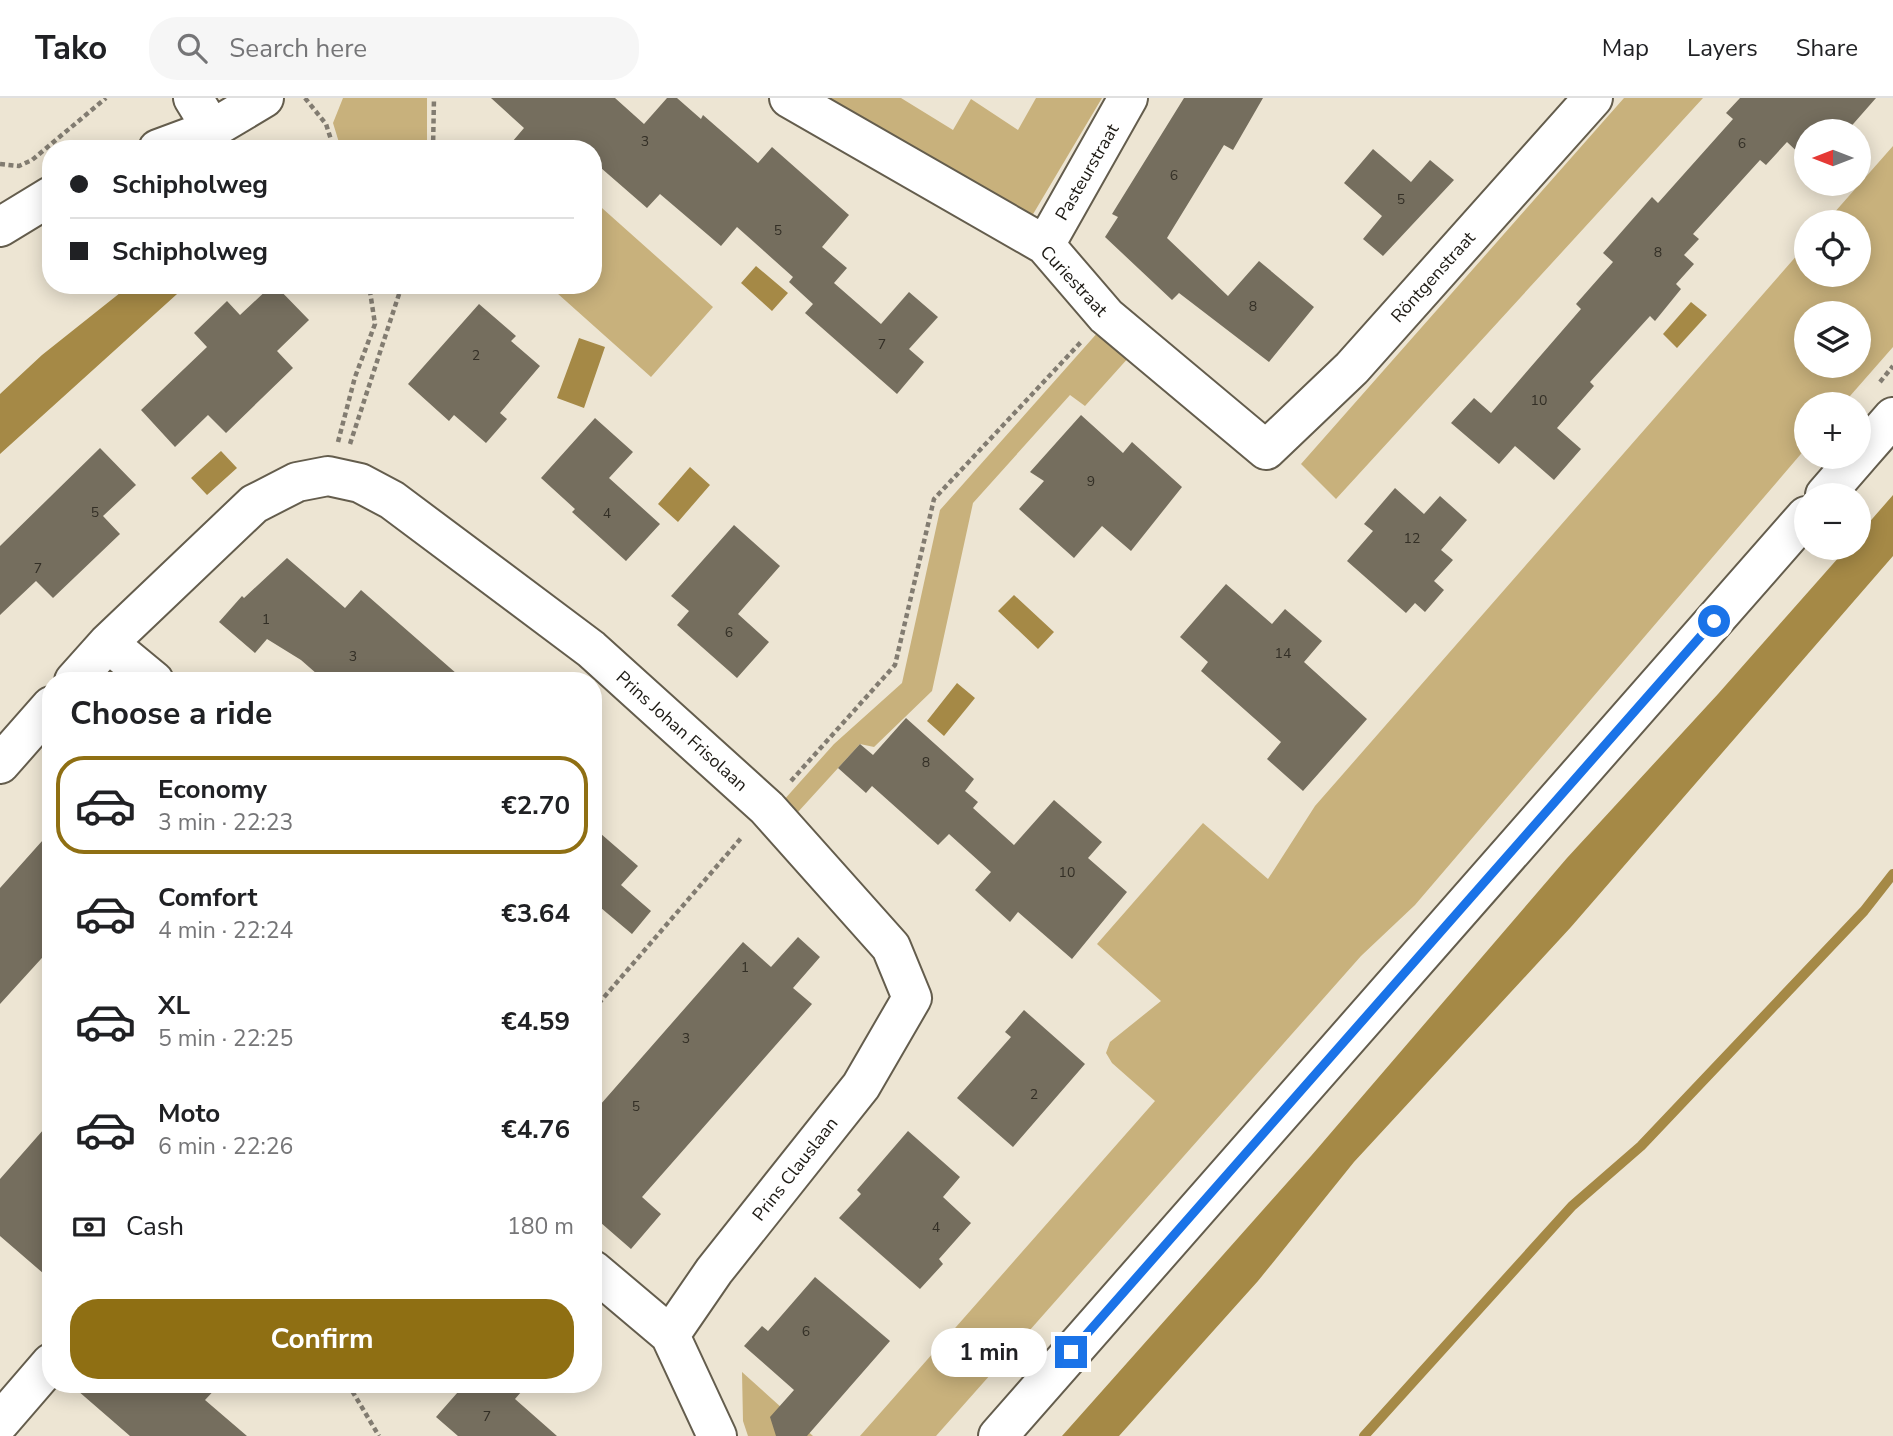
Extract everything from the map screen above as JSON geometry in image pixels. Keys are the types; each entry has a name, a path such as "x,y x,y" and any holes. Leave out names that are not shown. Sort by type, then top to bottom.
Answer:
{"street":[{"path":"169,140 202,114 264,98"},
{"name":"Curiestraat","path":"789,98 1045,245 1106,316 1266,450"},
{"name":"Pasteurstraat","path":"1045,245 1129,98"},
{"name":"Röntgenstraat","path":"1266,450 1352,368 1593,98"},
{"path":"0,227 42,201"},
{"path":"1871,442 1893,417"},
{"path":"1835,483 1848,469"},
{"path":"82,672 108,643 254,504 297,482 328,476"},
{"name":"Prins Johan Frisolaan","path":"328,476 360,484 391,500 580,641 767,808 891,947 912,998"},
{"path":"998,1436 1794,530"},
{"path":"108,643 143,672"},
{"path":"7,740 42,713"},
{"name":"Prins Clauslaan","path":"670,1335 714,1271 861,1086 912,998"},
{"path":"602,1278 670,1335 717,1436"},
{"path":"0,1422 42,1373"}],"path":[{"path":"56,140 106,98"},
{"path":"306,98 326,124 331,140"},
{"path":"433,140 434,98"},
{"path":"0,164 19,166 42,152"},
{"path":"328,476 355,377 375,324 370,294"},
{"path":"328,476 348,450 399,294"},
{"path":"602,1000 895,665 934,499 1106,316"},
{"path":"353,1393 379,1436"}],"shaded area":[{"path":"343,98 427,98 427,140 338,140 333,123"},
{"path":"815,98 901,98 953,130 971,99 1018,130 1036,98 1102,98 1029,221 907,143"},
{"path":"1624,98 1703,98 1336,499 1301,464"},
{"path":"1893,146 1893,347 1871,372 1871,301 1794,301 1794,378 1866,378 1854,392 1794,392 1794,462 1415,905 1361,956 936,1436 860,1436 1155,1101 1112,1063 1106,1053 1110,1042 1161,1001 1097,944 1203,823 1268,879 1315,806 1794,259 1794,287 1871,287 1871,210 1837,210 1849,196 1871,196 1871,171"},
{"path":"602,208 713,307 651,377 558,294 602,294"},
{"path":"756,266 788,293 772,311 741,283"},
{"path":"119,294 177,294 0,454 0,394 42,355"},
{"path":"1691,302 1707,315 1677,348 1663,334"},
{"path":"1099,331 1130,356 1085,406 1070,395 973,503 932,691 874,747 860,744 798,812 783,801 834,744 902,683 940,510"},
{"path":"579,338 605,347 584,408 557,398"},
{"path":"221,451 237,468 207,495 191,478"},
{"path":"690,467 710,485 678,522 658,504"},
{"path":"1893,495 1893,556 1571,927 1354,1162 1258,1281 1119,1436 1062,1436 1311,1156 1567,858 1836,560 1871,560 1871,520"},
{"path":"1014,595 1054,632 1038,649 998,611"},
{"path":"957,683 975,698 944,736 927,721"},
{"path":"742,1372 813,1436 748,1436 743,1421"}],"building":[{"path":"491,98 615,98 644,124 667,98 677,98 701,119 703,115 758,163 772,147 849,215 822,247 847,268 834,283 881,324 909,292 938,317 909,349 924,362 897,394 805,313 813,304 789,282 793,277 737,227 721,246 660,194 647,208 602,169 602,140 514,140 524,128"},
{"path":"1184,98 1263,98 1233,150 1224,145 1167,238 1228,296 1259,261 1314,307 1269,362 1179,293 1172,300 1105,237 1118,217 1112,214"},
{"path":"1740,98 1876,98 1858,119 1794,119 1794,149 1787,142 1766,165 1760,160 1693,234 1699,239 1684,255 1694,264 1676,284 1681,289 1655,321 1650,316 1590,382 1594,386 1557,428 1581,449 1554,480 1515,446 1499,464 1451,423 1474,398 1491,413 1581,309 1576,304 1613,262 1603,253 1652,197 1658,203 1733,119 1726,113"},
{"path":"1373,149 1411,182 1430,160 1454,180 1383,256 1363,239 1382,216 1344,183"},
{"path":"262,294 284,294 309,320 277,351 293,368 226,433 208,415 175,447 141,410 207,347 194,333 227,301 240,315"},
{"path":"479,304 516,336 511,341 540,366 500,413 507,419 486,443 454,415 449,421 408,384"},
{"path":"1081,415 1123,453 1132,442 1182,487 1131,551 1102,526 1074,558 1019,509 1044,481 1030,472"},
{"path":"595,418 633,452 609,478 660,524 626,561 572,512 575,509 541,478"},
{"path":"100,448 136,485 103,516 120,534 53,598 36,581 0,615 0,546"},
{"path":"1395,488 1424,514 1440,496 1467,520 1441,550 1453,560 1434,581 1444,590 1425,612 1415,603 1406,613 1347,561 1373,531 1364,524"},
{"path":"734,525 780,566 738,614 769,642 737,678 677,625 689,611 671,596"},
{"path":"287,558 345,608 361,590 455,672 315,672 267,639 255,653 219,622 242,596 244,598"},
{"path":"1226,584 1272,624 1285,609 1322,641 1304,662 1367,719 1303,791 1267,759 1281,742 1201,671 1208,662 1180,637"},
{"path":"906,718 974,779 965,791 978,802 973,808 1014,845 1054,800 1102,842 1088,858 1127,892 1072,959 1018,912 1010,922 975,890 991,872 949,834 938,845 872,786 866,793 838,768 860,744 873,755"},
{"path":"602,835 638,866 621,885 651,911 632,934 602,909"},
{"path":"42,841 42,958 0,1004 0,888"},
{"path":"798,937 820,957 793,988 812,1004 642,1197 661,1214 631,1249 602,1224 602,1103 743,942 771,967"},
{"path":"1024,1010 1085,1064 1013,1147 957,1098 1011,1037 1005,1032"},
{"path":"42,1131 42,1272 0,1236 0,1179"},
{"path":"908,1131 960,1177 943,1197 971,1223 939,1259 943,1264 920,1289 839,1218 861,1194 857,1190"},
{"path":"815,1277 890,1341 807,1436 776,1436 770,1417 794,1390 744,1346 762,1326 768,1331"},
{"path":"80,1393 212,1393 205,1400 247,1436 130,1436"},
{"path":"457,1393 520,1393 515,1399 557,1436 458,1436 436,1417"}],"waterway":[{"path":"1364,1436 1572,1206 1641,1146 1864,911 1893,874"}],"route":[{"path":"1071,1352 1714,621"}]}
